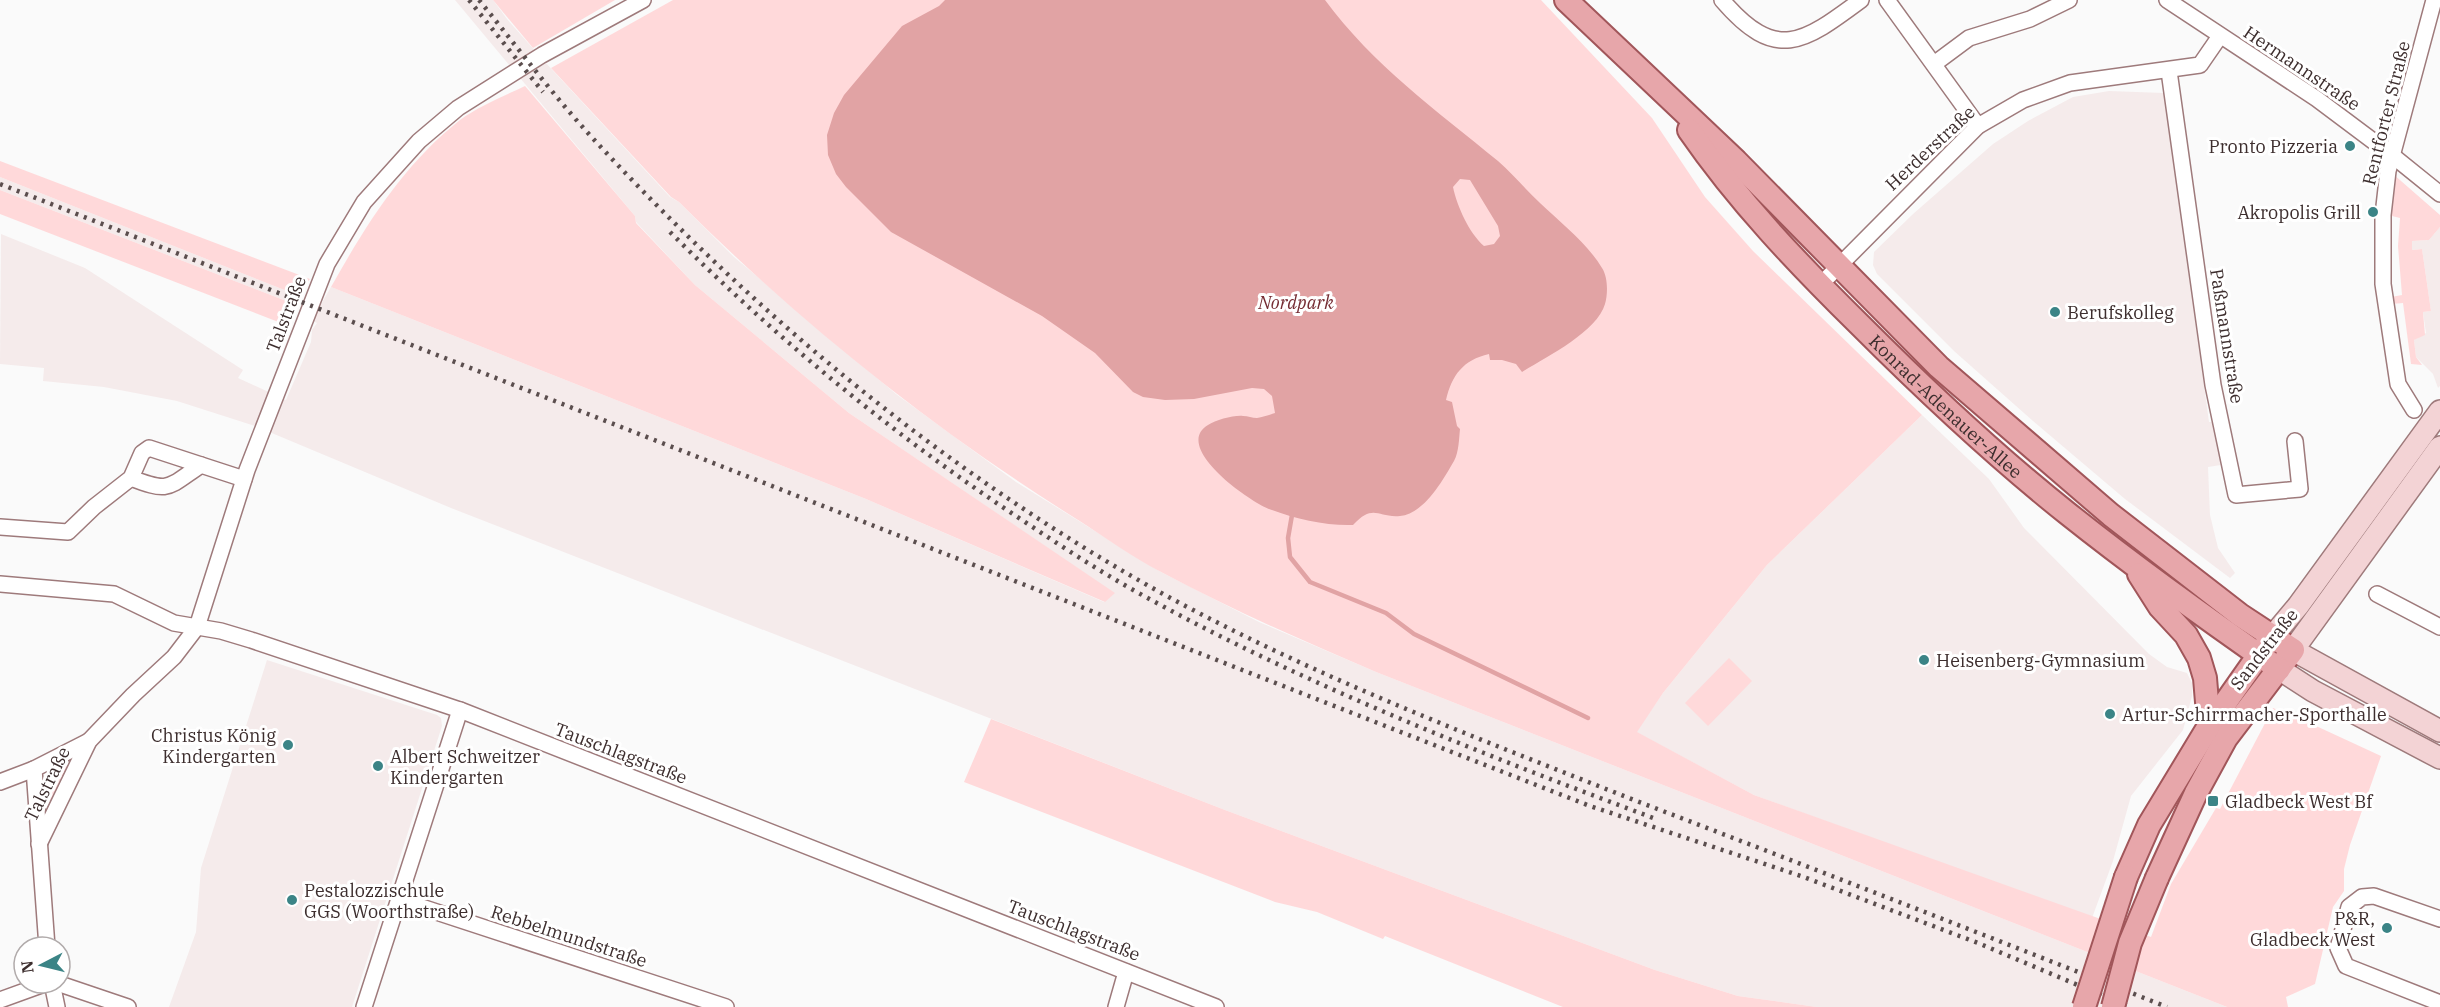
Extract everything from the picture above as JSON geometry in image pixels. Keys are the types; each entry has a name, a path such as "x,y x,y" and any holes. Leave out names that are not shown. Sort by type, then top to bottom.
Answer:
{"main road":[{"name":"Konrad-Adenauer-Allee","path":"1566,0 1736,161 1940,368 2111,515 2214,596 2293,650"},
{"name":"Konrad-Adenauer-Allee","path":"1662,92 1721,176 1820,285 1936,400 2066,513 2131,563 2279,669"},
{"name":"Sandstraße","path":"2084,1007 2126,877 2149,825 2209,726 2257,654 2298,606 2440,411"},
{"name":"Sandstraße","path":"2113,1007 2130,943 2157,878 2186,813 2226,738 2293,650 2440,447"},
{"path":"2131,563 2160,607 2186,635 2199,658 2205,678 2209,726"},
{"path":"2293,650 2440,730"},
{"path":"2279,669 2313,691 2440,758"}],"street":[{"name":"Talstraße","path":"39,844 89,741 174,657 196,627 244,479 327,264 364,202 419,141 458,108 542,56 643,0"},
{"path":"1722,0 1741,22 1757,33 1777,39 1796,40 1812,34 1862,0"},
{"path":"1887,0 1978,126"},
{"path":"1934,64 1970,38 2030,19 2069,0"},
{"name":"Hermannstraße","path":"2167,0 2317,99 2440,194"},
{"name":"Rentforter Straße","path":"2414,410 2398,384 2383,284 2383,215 2388,171 2434,0"},
{"name":"Herderstraße","path":"1820,285 1978,126 2023,99 2070,83 2200,65 2220,36"},
{"name":"Paßmannstraße","path":"2169,71 2213,385 2236,495 2300,489 2295,441"},
{"path":"0,527 68,532 94,507 131,478 142,453 149,448 244,479"},
{"path":"131,478 157,488 166,488 201,465"},
{"name":"Tauschlagstraße","path":"0,584 114,594 174,623 251,640 460,711 1216,1007"},
{"path":"2376,594 2440,627"},
{"path":"364,1007 460,711"},
{"name":"Talstraße","path":"46,935 34,769 89,741"},
{"path":"0,782 34,769"},
{"path":"2440,919 2374,896 2362,897 2349,907 2338,948 2346,966 2440,1004"},
{"name":"Rebbelmundstraße","path":"400,900 726,1007"},
{"path":"1116,1007 1126,972"},
{"path":"72,988 128,1007"}],"shaded area":[{"path":"455,0 493,0 545,62 670,197 679,202 734,257 896,394 1016,482 1161,572 1259,622 1376,672 2227,1007 1817,1007 1738,996 1655,970 1225,810 451,508 255,426 177,401 104,387 43,381 44,368 0,364 1,234 85,268 243,370 238,378 286,400 311,342 312,330 317,323 313,321 316,313 331,287 866,499 1104,602 1114,593 849,413 695,285 636,222 635,216"},
{"path":"945,0 1325,0 1343,23 1384,66 1498,161 1581,242 1604,272 1607,286 1605,304 1600,314 1582,334 1522,372 1516,364 1502,360 1490,360 1489,354 1472,360 1460,370 1455,376 1446,400 1452,402 1457,426 1460,429 1457,453 1432,495 1409,514 1392,516 1371,513 1360,518 1353,525 1343,525 1301,519 1262,506 1219,474 1200,447 1199,435 1208,425 1225,418 1245,416 1257,418 1275,413 1272,396 1264,389 1252,388 1194,399 1165,400 1143,397 1133,392 1095,353 1042,316 891,232 836,174 828,155 827,135 834,113 844,95 902,26 939,6","holes":["1460,179 1470,180 1498,226 1500,236 1494,244 1484,246 1479,241 1464,219 1457,202 1453,187"]},
{"name":"Berufskolleg","path":"2109,91 2164,93 2209,422 2215,422 2221,465 2208,467 2210,515 2218,548 2235,573 2230,578 2125,499 2033,421 1954,351 1877,274 1873,265 1874,252 1913,214 1993,144 2028,121 2073,97"},
{"path":"0,177 297,295 294,304 0,190"},
{"path":"2440,227 2440,386 2438,388 2433,374 2416,357 2414,340 2426,333 2423,312 2431,311 2422,249 2412,250 2412,241 2429,240"},
{"name":"Heisenberg-Gymnasium","path":"1922,415 1989,479 2024,528 2149,654 2167,667 2187,673 2192,683 2192,696 2183,730 2131,796 2113,861 2092,918 1754,795 1636,732 1663,693 1767,565"},
{"name":"Pestalozzischule GGS (Woorthstraße)","path":"267,660 437,715 441,718 442,726 352,1007 169,1007 196,932 201,868"}],"green space":[{"path":"493,0 615,0 533,48"},
{"name":"Nordpark","path":"673,0 1541,0 1652,118 1705,197 1753,251 1922,415 1767,565 1663,693 1637,732 1754,795 2151,937 2171,884 2216,808 2220,809 2273,708 2381,756 2350,845 2344,869 2344,891 2333,907 2315,984 2286,997 2288,1007 2227,1007 1376,672 1189,587 1141,561 972,449 820,332 671,197 551,68"},
{"path":"525,86 635,216 636,223 695,285 849,413 1115,593 1105,602 866,499 331,287 387,197 421,156 467,115"},
{"path":"0,161 310,279 297,295 0,177"},
{"path":"2393,174 2440,215 2440,227 2429,240 2412,241 2412,250 2422,249 2431,311 2423,312 2425,335 2414,340 2416,357 2422,365 2411,364 2403,303 2392,304 2391,297 2402,295 2398,246 2400,218 2388,215"},
{"path":"0,190 294,304 286,325 0,214"},
{"path":"1729,658 1752,681 1708,726 1685,703"},
{"path":"991,719 1225,810 1655,970 1738,996 1817,1007 1563,1007 1385,936 1383,939 1317,912 1275,902 964,782"},
{"path":"61,763 66,764 67,769 52,801 45,802 41,790 44,779 50,770"}],"waterway":[{"path":"1292,515 1288,538 1290,557 1310,582 1386,613 1414,634 1588,718"}],"railway":[{"path":"469,0 543,92"},
{"path":"479,0 587,132 649,198 781,322 850,381 994,489 1070,539 1147,585 1265,646 1387,701 1634,800 2167,1007"},
{"path":"0,184 1590,806 1801,876 1978,943 2130,1007"},
{"path":"670,232 793,347 880,418 970,484 1111,577 1206,629 1332,689 1461,744 1656,819"}],"place":[{"name":"Pronto Pizzeria","path":"2350,146"},
{"name":"Akropolis Grill","path":"2373,212"},
{"name":"Berufskolleg","path":"2055,312"},
{"name":"Heisenberg-Gymnasium","path":"1924,660"},
{"name":"Artur-Schirrmacher-Sporthalle","path":"2110,714"},
{"name":"Christus König Kindergarten","path":"288,745"},
{"name":"Albert Schweitzer Kindergarten","path":"378,766"},
{"name":"Gladbeck West Bf","path":"2213,801"},
{"name":"Pestalozzischule GGS (Woorthstraße)","path":"292,900"},
{"name":"P&R, Gladbeck West","path":"2387,928"}]}
